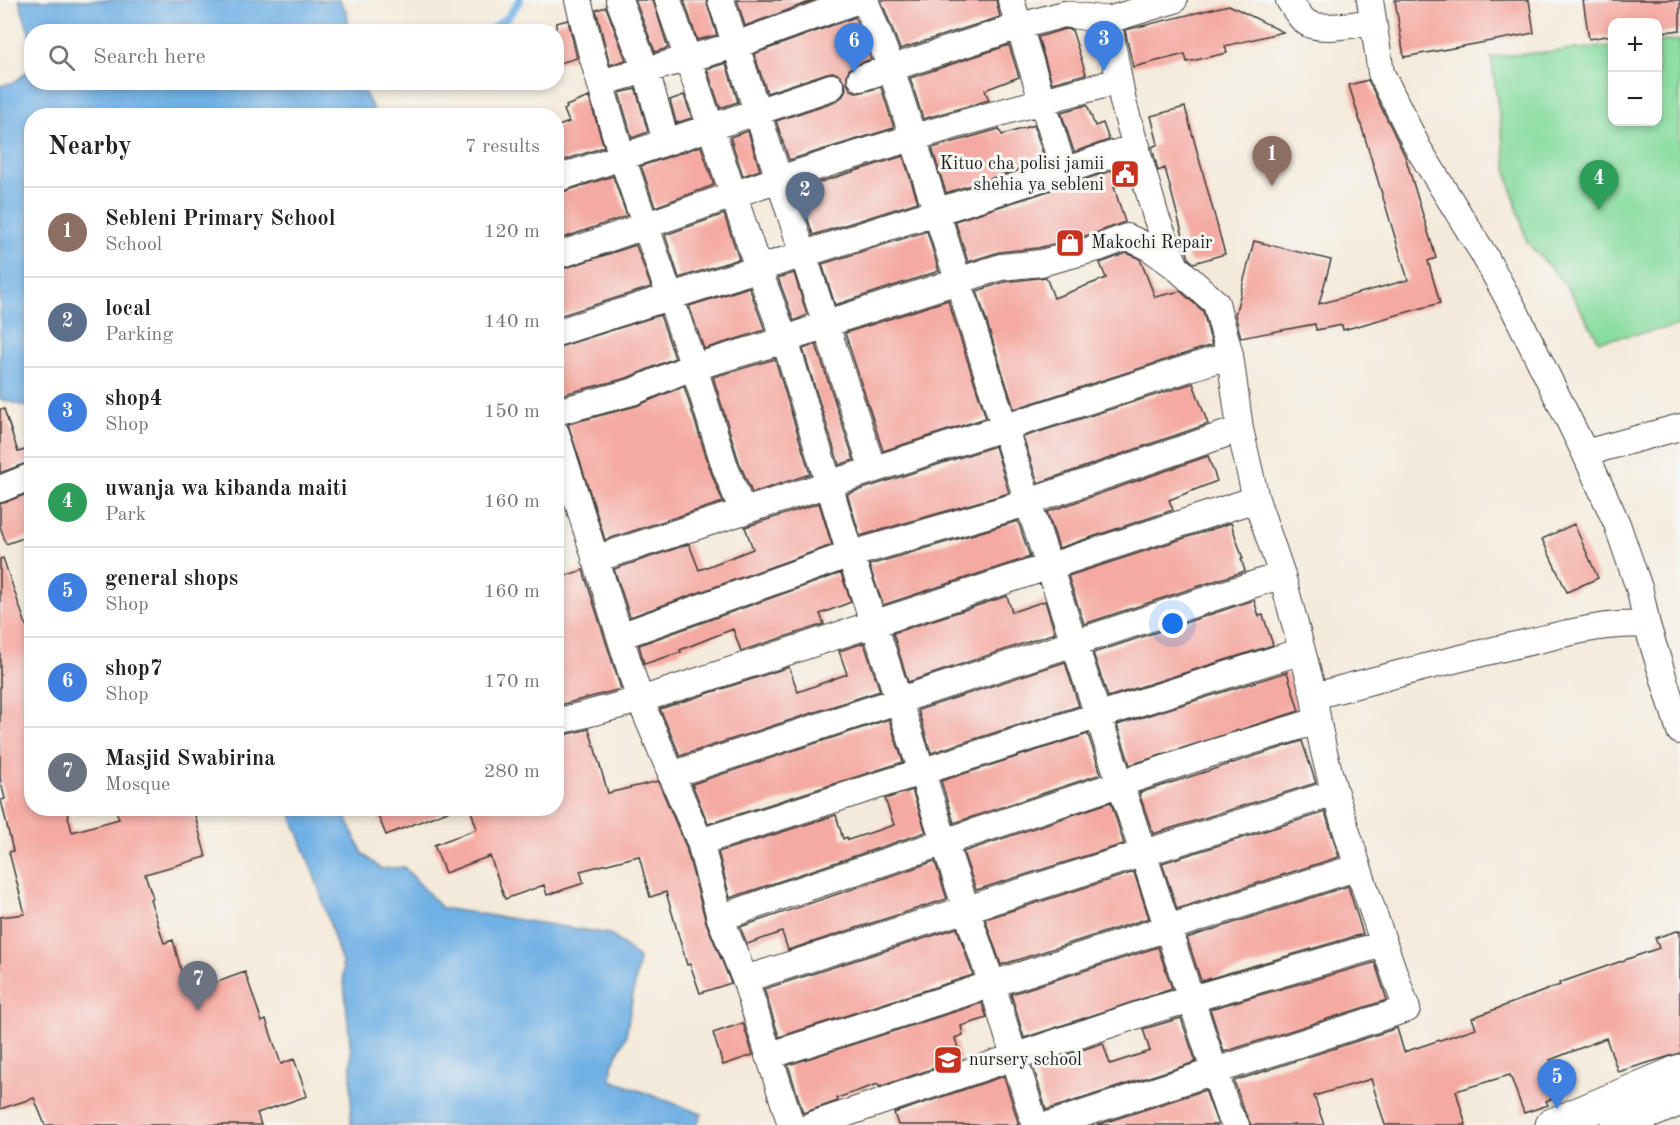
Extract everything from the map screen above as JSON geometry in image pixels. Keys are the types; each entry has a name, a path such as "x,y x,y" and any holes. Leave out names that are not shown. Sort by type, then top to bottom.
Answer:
{"main road":[{"path":"1552,1125 1680,1071"},
{"path":"1618,1125 1680,1099"}],"street":[{"path":"578,0 622,157 694,367 725,467 743,512"},
{"path":"619,0 646,70 666,142"},
{"path":"668,0 758,268 785,340 850,554 992,984 1035,1125"},
{"path":"721,0 873,470"},
{"path":"600,83 736,45 858,0"},
{"path":"866,0 891,68 1166,928 1228,1112 1236,1125"},
{"path":"1011,0 1064,171"},
{"path":"861,78 1064,14 1108,20 1174,0"},
{"path":"1289,0 1296,12 1309,24 1336,26 1372,11 1381,73 1418,147 1483,253 1510,303 1585,453 1617,524 1640,591 1647,625 1680,731"},
{"path":"1108,20 1123,102 1156,216 1176,267"},
{"path":"564,253 647,227 780,179 1042,100 1119,81"},
{"path":"564,176 831,87"},
{"path":"564,330 1137,146"},
{"path":"564,410 632,392 694,367 785,340 825,324 1001,267 1041,263 1098,248 1127,237 1147,246 1176,267 1216,303 1230,355 1240,429 1256,499 1282,574 1314,696 1317,721 1334,793 1407,1010 1048,1125"},
{"path":"596,559 1230,355"},
{"path":"1585,453 1680,427"},
{"path":"620,636 850,554 1028,502 1240,429"},
{"path":"564,459 640,700 700,842 720,918 745,979 791,1125"},
{"path":"0,489 24,479"},
{"path":"564,720 640,700 1256,499"},
{"path":"671,775 1282,574"},
{"path":"1314,696 1455,658 1600,626 1628,623 1647,625"},
{"path":"700,842 1302,651"},
{"path":"720,918 1121,783 1317,721"},
{"path":"745,979 1334,793"},
{"path":"768,1056 1358,867"},
{"path":"812,1125 1191,999 1383,944"}],"green space":[{"path":"1680,40 1680,326 1599,341 1566,285 1527,242 1508,177 1491,57 1608,46 1608,126 1662,126 1662,42"}],"water":[{"path":"19,0 339,0 347,12 348,24 26,24"},
{"path":"24,74 24,90 364,90 372,108 24,108 24,406 0,399 0,86 14,82"},
{"path":"292,816 346,816 363,854 381,869 404,867 442,908 610,934 639,959 626,1036 612,1065 611,1080 702,1114 697,1125 351,1125 351,1052 342,963 317,883"}],"building":[{"path":"635,0 653,0 668,48 655,52"},
{"path":"684,0 706,0 717,35 697,40"},
{"path":"737,0 815,0 745,26"},
{"path":"881,0 996,0 1000,17 900,49"},
{"path":"1395,0 1529,0 1534,33 1404,57"},
{"path":"1583,0 1680,0 1680,30 1662,32 1662,18 1608,18 1608,36 1589,39"},
{"path":"1229,5 1283,32 1225,46 1227,53 1187,62 1185,54 1133,67 1125,30"},
{"path":"606,7 626,60 610,65 596,10"},
{"path":"855,17 871,59 850,68 847,83 851,90 858,93 881,87 894,128 789,160 776,121 836,101 843,96 846,89 845,83 840,75 833,72 767,93 754,54"},
{"path":"568,20 577,58 564,62 564,24 556,23"},
{"path":"1065,29 1072,30 1086,74 1052,83 1038,37"},
{"path":"1009,45 1019,77 985,90 989,100 923,119 910,78"},
{"path":"726,63 738,102 720,108 707,69"},
{"path":"1368,80 1405,156 1436,258 1428,261 1440,303 1343,330 1342,325 1316,330 1315,324 1241,338 1235,315 1254,241 1331,260 1319,304 1408,280 1349,85"},
{"path":"636,89 648,132 632,138 619,93"},
{"path":"684,95 692,118 676,123 670,100"},
{"path":"589,97 604,147 564,160 564,124 569,122 564,110 566,106"},
{"path":"1087,105 1095,126 1103,123 1109,140 1074,152 1061,112"},
{"path":"1185,107 1225,254 1194,263 1189,259 1165,168 1158,171 1152,147 1158,144 1151,116"},
{"path":"1034,125 1045,161 946,193 932,148 999,129 1002,135"},
{"path":"748,131 760,170 743,176 730,137"},
{"path":"701,146 714,185 655,207 641,166"},
{"path":"903,156 918,202 813,235 798,189"},
{"path":"1126,166 1130,181 1114,187 1125,222 1093,234 1038,248 999,252 968,262 955,221"},
{"path":"613,176 627,216 564,238 564,191"},
{"path":"724,214 739,259 679,278 665,235"},
{"path":"927,231 939,271 835,305 822,264"},
{"path":"636,245 651,287 564,314 564,268"},
{"path":"1127,253 1140,259 1155,297 1180,291 1203,311 1212,345 1014,409 977,291 1004,282 1046,277 1054,298 1106,278 1100,263"},
{"path":"794,273 807,315 794,321 778,278"},
{"path":"749,287 765,330 704,349 689,306"},
{"path":"948,300 986,418 883,451 845,333"},
{"path":"660,315 675,358 627,378 564,394 564,345"},
{"path":"816,344 854,460 839,465 803,349"},
{"path":"775,359 810,474 752,493 739,462 713,377"},
{"path":"1193,383 1208,424 1038,483 1023,437"},
{"path":"684,386 711,472 723,502 605,540 568,424 636,406"},
{"path":"0,409 4,409 18,452 24,450 24,464 0,473"},
{"path":"995,446 1009,493 860,536 847,494"},
{"path":"1208,456 1217,481 1169,500 1173,510 1059,548 1047,512"},
{"path":"24,495 24,538 6,544 0,526 0,504"},
{"path":"819,503 832,545 630,617 614,569 689,544 699,570 753,549 745,527"},
{"path":"1018,521 1030,557 883,605 869,565"},
{"path":"1231,523 1245,571 1084,624 1068,576"},
{"path":"1574,524 1598,578 1567,592 1542,539"},
{"path":"3,558 24,619 24,816 68,816 72,832 119,819 118,816 195,816 206,857 145,874 153,898 150,899 164,943 173,940 187,993 245,972 262,1022 266,1020 281,1064 294,1059 307,1096 257,1113 261,1125 45,1125 34,1098 0,1109 0,917 25,914 9,852 13,851 1,800 5,799 0,778 0,559"},
{"path":"583,570 621,689 564,704 564,576"},
{"path":"841,573 851,602 820,614 824,624 741,651 733,629 680,650 681,652 644,664 639,645"},
{"path":"1007,596 1012,612 1045,601 1055,633 908,682 893,633"},
{"path":"1254,600 1259,616 1263,615 1273,645 1108,697 1093,653"},
{"path":"864,643 880,691 680,756 660,709 789,667 798,692 847,674 839,651"},
{"path":"1065,662 1079,706 931,753 918,710"},
{"path":"1287,672 1299,711 1130,765 1117,725"},
{"path":"889,719 903,762 708,824 692,784"},
{"path":"589,729 608,793 658,781 686,847 706,922 731,983 700,993 690,964 687,965 666,892 650,897 639,856 580,871 584,883 547,895 544,885 505,899 490,856 445,873 434,845 477,829 473,816 564,816 564,735"},
{"path":"1088,734 1101,774 954,823 941,781"},
{"path":"1302,741 1316,783 1153,834 1139,793"},
{"path":"912,790 926,832 730,898 718,852 836,815 843,839 847,837 848,840 894,825 885,799"},
{"path":"1111,802 1124,844 976,890 963,852"},
{"path":"1325,812 1339,857 1177,909 1162,863"},
{"path":"378,816 435,816 386,835"},
{"path":"935,861 947,899 788,950 782,932 747,944 740,927"},
{"path":"1134,872 1149,918 1001,965 985,919"},
{"path":"1348,886 1363,934 1201,981 1187,938"},
{"path":"957,928 973,975 779,1037 764,989"},
{"path":"1680,930 1680,1053 1618,1072 1606,1038 1550,1060 1563,1094 1546,1101 1548,1105 1524,1113 1510,1075 1456,1091 1466,1125 1385,1125 1371,1079 1314,1096 1324,1125 1251,1125 1242,1106 1234,1081 1397,1028 1404,1052 1476,1028 1472,1018 1560,985 1559,983 1659,948 1655,938"},
{"path":"1158,947 1172,989 1024,1038 1011,994"},
{"path":"1375,963 1387,1000 1224,1052 1210,1009"},
{"path":"982,1003 987,1018 961,1026 963,1035 955,1038 961,1059 879,1087 878,1084 837,1098 838,1101 803,1113 788,1065"},
{"path":"1181,1018 1196,1062 1046,1110 1033,1066 1103,1043 1110,1064 1150,1051 1143,1029"},
{"path":"743,1023 753,1055 723,1065 713,1033"},
{"path":"1004,1076 1019,1125 898,1125 894,1113"},
{"path":"1205,1090 1218,1125 1097,1125"}],"waterway":[{"path":"498,24 507,18 520,0"}],"place":[{"name":"shop4","path":"1104,71"},
{"name":"shop7","path":"854,73"},
{"name":"Kituo cha polisi jamii shehia ya sebleni","path":"1125,174"},
{"name":"Sebleni Primary School","path":"1272,186"},
{"name":"uwanja wa kibanda maiti","path":"1599,210"},
{"name":"local","path":"805,222"},
{"name":"Makochi Repair","path":"1070,243"},
{"name":"Masjid Swabirina","path":"198,1011"},
{"name":"nursery school","path":"948,1060"},
{"name":"general shops","path":"1557,1109"}]}
